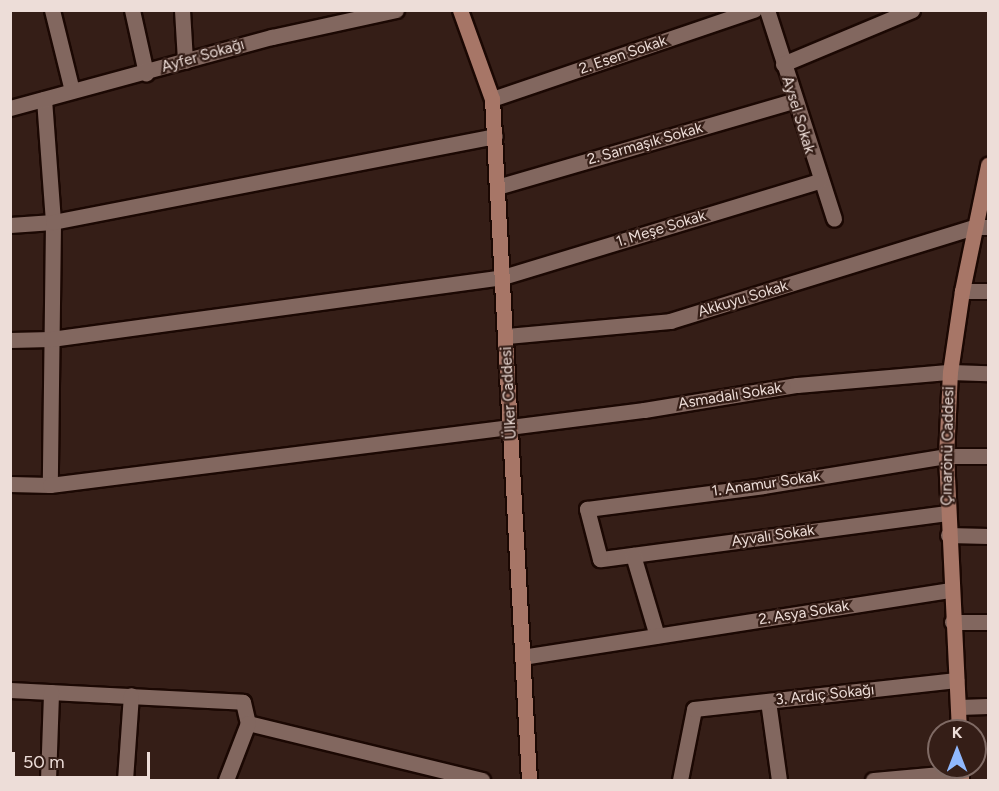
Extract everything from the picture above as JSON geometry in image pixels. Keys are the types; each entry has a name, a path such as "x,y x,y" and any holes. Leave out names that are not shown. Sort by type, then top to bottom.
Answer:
{"main road":[{"name":"Ülker Caddesi","path":"460,10 492,99 529,780"},
{"name":"Çınarönü Caddesi","path":"960,719 947,513 946,456 950,372 962,291 981,227 988,165"}],"street":[{"path":"52,10 72,91"},
{"path":"132,10 146,73"},
{"path":"182,10 185,61"},
{"name":"Ayfer Sokağı","path":"10,108 272,37 396,10"},
{"name":"2. Esen Sokak","path":"492,99 754,10"},
{"name":"Aysel Sokak","path":"767,10 819,181 834,219"},
{"path":"783,64 912,10"},
{"path":"45,99 53,222 50,485"},
{"name":"2. Sarmaşık Sokak","path":"497,187 794,101"},
{"path":"10,225 53,222 495,136"},
{"name":"1. Meşe Sokak","path":"10,340 51,339 503,277 819,181"},
{"name":"Akkuyu Sokak","path":"506,336 670,321 981,227"},
{"path":"962,291 988,291"},
{"name":"Asmadalı Sokak","path":"10,484 50,485 510,425 644,410 797,385 950,372 988,373"},
{"name":"1. Anamur Sokak","path":"600,559 587,509 763,486 946,456 988,456"},
{"name":"Ayvalı Sokak","path":"600,559 947,513"},
{"path":"948,535 988,536"},
{"path":"633,555 657,636"},
{"name":"2. Asya Sokak","path":"522,657 951,590"},
{"path":"952,622 988,622"},
{"name":"3. Ardıç Sokağı","path":"680,780 694,710 956,680"},
{"path":"10,690 243,702 248,723 226,780"},
{"path":"48,780 51,692"},
{"path":"125,780 131,695"},
{"path":"768,701 779,780"},
{"path":"959,707 988,706"},
{"path":"248,723 434,775 482,780"},
{"path":"873,780 927,776"}]}
